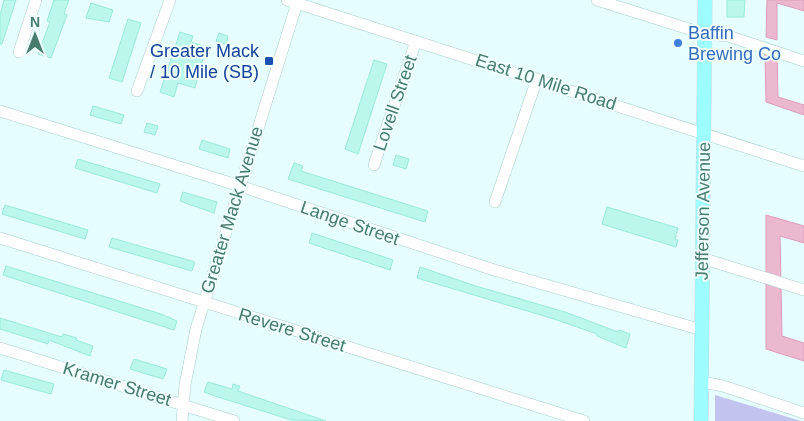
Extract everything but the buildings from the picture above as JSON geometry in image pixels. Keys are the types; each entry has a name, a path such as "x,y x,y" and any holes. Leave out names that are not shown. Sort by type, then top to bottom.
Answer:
{"main road":[{"name":"Jefferson Avenue","path":"701,421 705,0"}],"street":[{"path":"18,52 36,0"},
{"path":"137,92 170,0"},
{"path":"597,0 705,34 728,36 804,61"},
{"name":"East 10 Mile Road","path":"292,2 804,166"},
{"name":"Greater Mack Avenue","path":"182,421 191,352 204,302 240,186 292,2"},
{"name":"Lovell Street","path":"374,165 416,41"},
{"path":"495,202 537,79"},
{"name":"Lange Street","path":"0,111 240,186 491,269 702,330"},
{"name":"Revere Street","path":"0,238 584,421"},
{"path":"702,258 804,290"},
{"name":"Kramer Street","path":"0,348 234,421"},
{"path":"702,382 722,386 804,412"}],"shaded area":[{"path":"767,0 804,0 804,11 777,3 777,40 766,37"},
{"path":"765,53 777,56 778,97 804,105 804,115 766,102"},
{"path":"766,215 804,226 804,243 780,236 782,336 804,343 804,361 766,349"},
{"path":"715,395 801,421 715,421"}],"place":[{"name":"Baffin Brewing Co","path":"678,43"},
{"name":"Greater Mack / 10 Mile (SB)","path":"269,61"}]}
